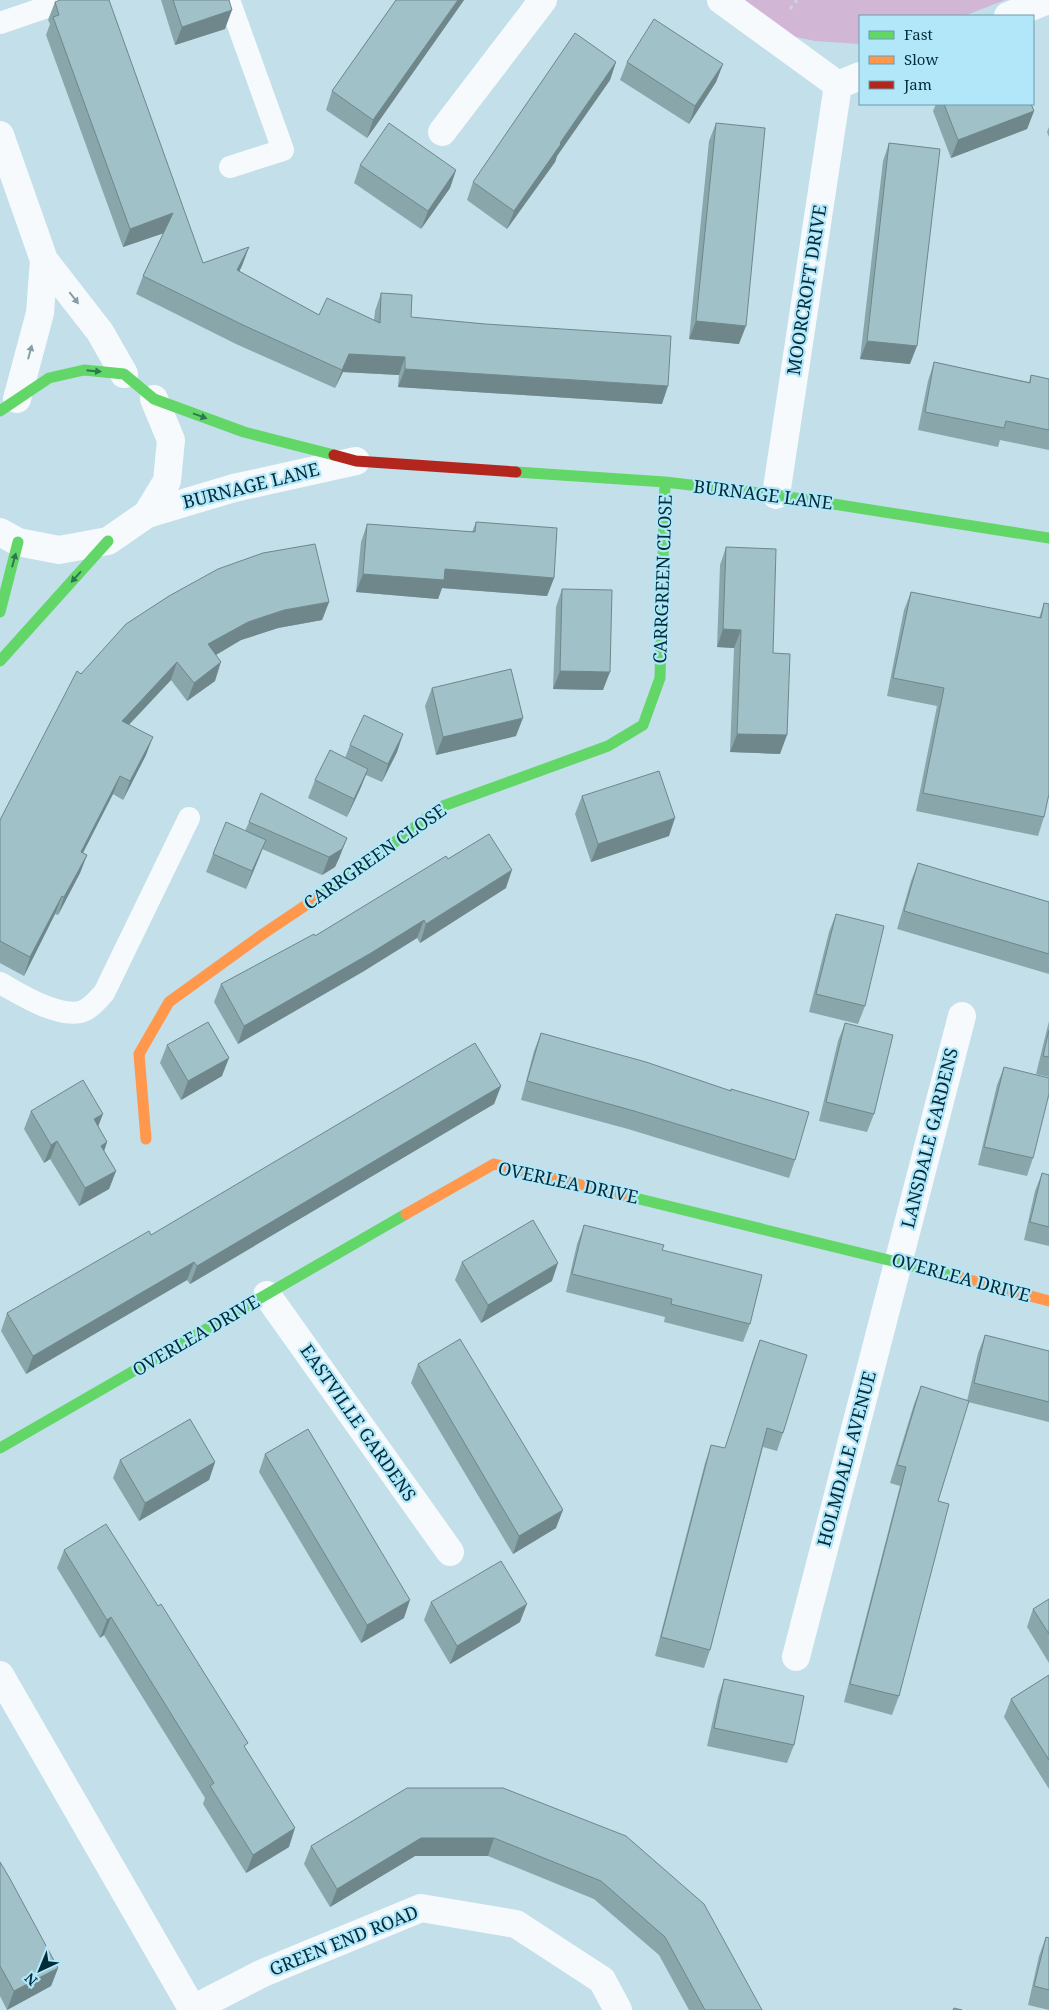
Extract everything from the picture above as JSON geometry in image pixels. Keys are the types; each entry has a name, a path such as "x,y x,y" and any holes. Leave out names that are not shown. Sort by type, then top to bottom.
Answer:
{"street":[{"path":"442,132 543,0"},
{"name":"MOORCROFT DRIVE","path":"721,0 849,81 776,495"},
{"path":"1010,15 1048,0"},
{"path":"0,135 44,260 100,332 124,374"},
{"path":"9,405 40,313 44,260"},
{"path":"9,405 49,378 84,370 124,374"},
{"name":"BURNAGE LANE","path":"124,374 154,400 244,432 356,461 665,482 776,495 1049,538"},
{"name":"BURNAGE LANE","path":"147,514 167,481 171,440 154,400"},
{"name":"BURNAGE LANE","path":"9,537 58,550 108,541 147,514 234,488 356,461"},
{"name":"CARRGREEN CLOSE","path":"146,1139 140,1054 169,1002 263,934 348,877 443,806 608,746 643,724 660,678 665,482"},
{"path":"0,612 9,537"},
{"path":"0,661 108,541"},
{"name":"LANSDALE GARDENS","path":"899,1261 962,1016"},
{"name":"OVERLEA DRIVE","path":"0,1448 494,1164 899,1261 1049,1301"},
{"name":"HOLMDALE AVENUE","path":"796,1658 899,1261"},
{"name":"EASTVILLE GARDENS","path":"267,1295 450,1552"},
{"name":"GREEN END ROAD","path":"0,1675 192,2010 263,1973 421,1908 516,1924 602,1980 618,2010"}],"lane":[{"path":"0,23 66,0"},
{"path":"229,0 283,150 230,167"},
{"path":"0,983 33,1001 55,1010 80,1012 92,1006 104,993 189,818"}],"shaded area":[{"path":"736,0 1005,0 967,15 859,15 859,44 815,41 791,36"}],"building":[{"path":"60,0 109,0 203,263 249,247 237,270 319,315 327,298 380,323 381,293 412,295 411,317 485,324 671,336 668,386 405,369 405,357 349,354 342,370 243,325 143,276 173,213 130,229 53,17 59,15 55,2"},
{"path":"173,0 229,0 232,10 182,27"},
{"path":"396,0 458,0 373,120 332,91"},
{"path":"654,19 723,64 695,106 627,62"},
{"path":"575,33 616,62 514,211 473,182"},
{"path":"944,105 1031,105 1034,111 958,140"},
{"path":"389,123 456,170 428,211 360,165"},
{"path":"716,123 765,128 746,326 696,321"},
{"path":"889,143 940,149 917,346 867,341"},
{"path":"934,362 1030,383 1031,375 1049,379 1049,430 1006,421 1004,428 925,412"},
{"path":"476,522 557,528 554,578 445,569 444,580 363,574 367,524 475,532"},
{"path":"315,544 329,602 284,610 248,622 208,644 221,662 194,683 177,662 122,721 153,737 130,781 120,776 81,852 87,855 64,897 62,896 30,957 0,941 0,820 77,671 81,674 126,624 169,596 218,569 263,553"},
{"path":"726,547 776,549 773,653 790,654 787,735 737,734 741,630 723,629"},
{"path":"562,589 612,590 610,672 560,671"},
{"path":"911,592 1041,618 1044,603 1049,604 1049,794 1044,817 923,793 944,688 893,678"},
{"path":"511,669 523,718 443,737 432,688"},
{"path":"364,715 403,734 388,764 350,745"},
{"path":"330,750 368,769 354,799 315,780"},
{"path":"659,771 675,818 598,844 582,796"},
{"path":"261,793 347,838 342,849 329,857 249,822"},
{"path":"226,822 266,840 252,871 213,854"},
{"path":"489,834 512,870 426,924 424,920 371,953 244,1026 221,984 314,934 315,936 446,856 448,859"},
{"path":"918,863 1049,902 1049,954 904,911"},
{"path":"836,914 884,926 865,1006 816,994"},
{"path":"208,1022 229,1058 188,1081 167,1045"},
{"path":"845,1023 893,1035 874,1114 826,1102"},
{"path":"1049,1030 1049,1057 1043,1056"},
{"path":"541,1033 646,1062 731,1091 731,1089 809,1112 795,1160 527,1081"},
{"path":"475,1043 501,1086 197,1266 194,1262 33,1356 7,1313 149,1231 151,1235"},
{"path":"1004,1067 1049,1078 1049,1094 1033,1158 984,1147"},
{"path":"83,1080 103,1114 94,1119 107,1142 101,1146 116,1171 85,1188 57,1141 51,1145 31,1111"},
{"path":"1042,1173 1049,1175 1049,1227 1030,1222"},
{"path":"533,1220 558,1263 488,1305 462,1262"},
{"path":"584,1225 664,1245 662,1250 762,1275 750,1324 671,1304 672,1299 572,1274"},
{"path":"985,1335 1049,1351 1049,1402 974,1383"},
{"path":"460,1339 563,1510 519,1536 418,1364"},
{"path":"760,1340 807,1355 783,1433 767,1428 710,1650 661,1637 711,1445 725,1448"},
{"path":"921,1386 969,1401 938,1501 949,1504 899,1696 850,1684 906,1467 897,1465"},
{"path":"190,1419 215,1462 145,1503 120,1460"},
{"path":"308,1429 410,1600 367,1625 265,1454"},
{"path":"106,1524 158,1606 161,1604 248,1743 244,1746 295,1828 253,1855 210,1786 214,1783 111,1617 107,1620 64,1550"},
{"path":"501,1561 527,1604 457,1646 431,1602"},
{"path":"1049,1599 1049,1634 1033,1609"},
{"path":"1049,1675 1049,1760 1011,1699"},
{"path":"724,1679 804,1696 794,1745 714,1728"},
{"path":"407,1788 503,1788 626,1836 704,1904 762,2010 705,2010 665,1937 601,1881 494,1838 421,1838 337,1889 311,1846"},
{"path":"0,1862 58,1968 14,1991 0,1966"},
{"path":"1046,1937 1049,1938 1049,1990 1034,1986"}],"traffic: fast":[{"path":"0,411 49,378 84,370 124,374 154,399 244,432 334,455"},
{"path":"516,472 665,482 776,495 1049,538"},
{"path":"315,899 348,877 443,806 608,746 643,725 660,678 665,482"},
{"path":"0,661 108,541"},
{"path":"0,612 18,542"},
{"path":"627,1196 962,1278"},
{"path":"0,1448 406,1214"}],"traffic: slow":[{"path":"146,1139 139,1054 169,1002 315,899"},
{"path":"406,1214 494,1164 627,1196"},
{"path":"962,1278 1049,1301"}],"traffic: jam":[{"path":"334,455 356,461 516,472"}]}
